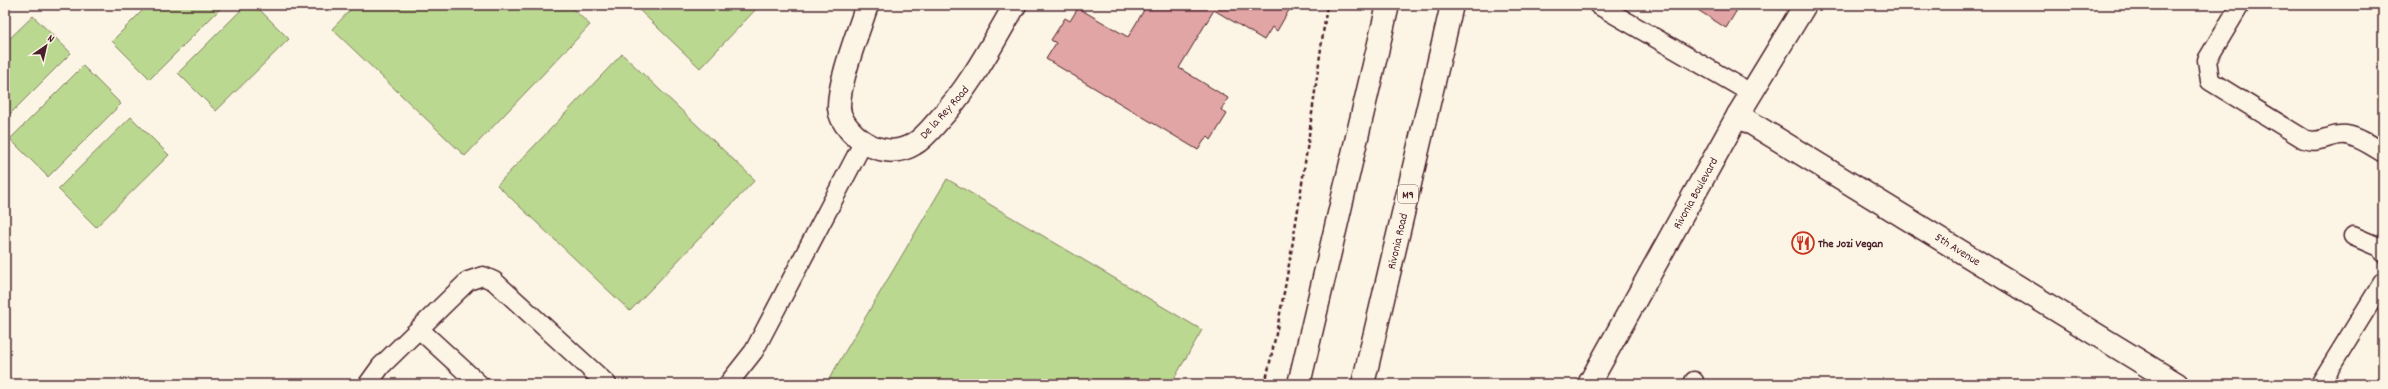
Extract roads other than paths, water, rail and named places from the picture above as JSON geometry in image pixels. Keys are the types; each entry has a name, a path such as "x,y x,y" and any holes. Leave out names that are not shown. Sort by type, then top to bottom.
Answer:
{"street":[{"name":"De la Rey Road","path":"867,5 840,93 839,109 845,124 863,143 880,150 894,152 914,144 925,135 969,84 1015,5"},
{"path":"1299,384 1388,5"},
{"name":"Rivonia Road","path":"1363,384 1452,5"},
{"name":"Rivonia Boulevard","path":"1589,384 1738,115 1805,5"},
{"name":"5th Avenue","path":"1738,115 2177,384"}],"lane":[{"path":"1598,5 1751,93"},
{"path":"2240,5 2207,60 2210,81 2304,139 2313,142 2346,135 2365,142 2383,153"},
{"path":"728,384 754,352 863,143"},
{"path":"2353,236 2381,248 2383,253"},
{"path":"368,384 381,366 468,281 483,276 494,281 607,384"},
{"path":"2320,384 2383,282"},
{"path":"419,329 479,384"}],"place":[{"name":"The Jozi Vegan","path":"1803,243"}]}
